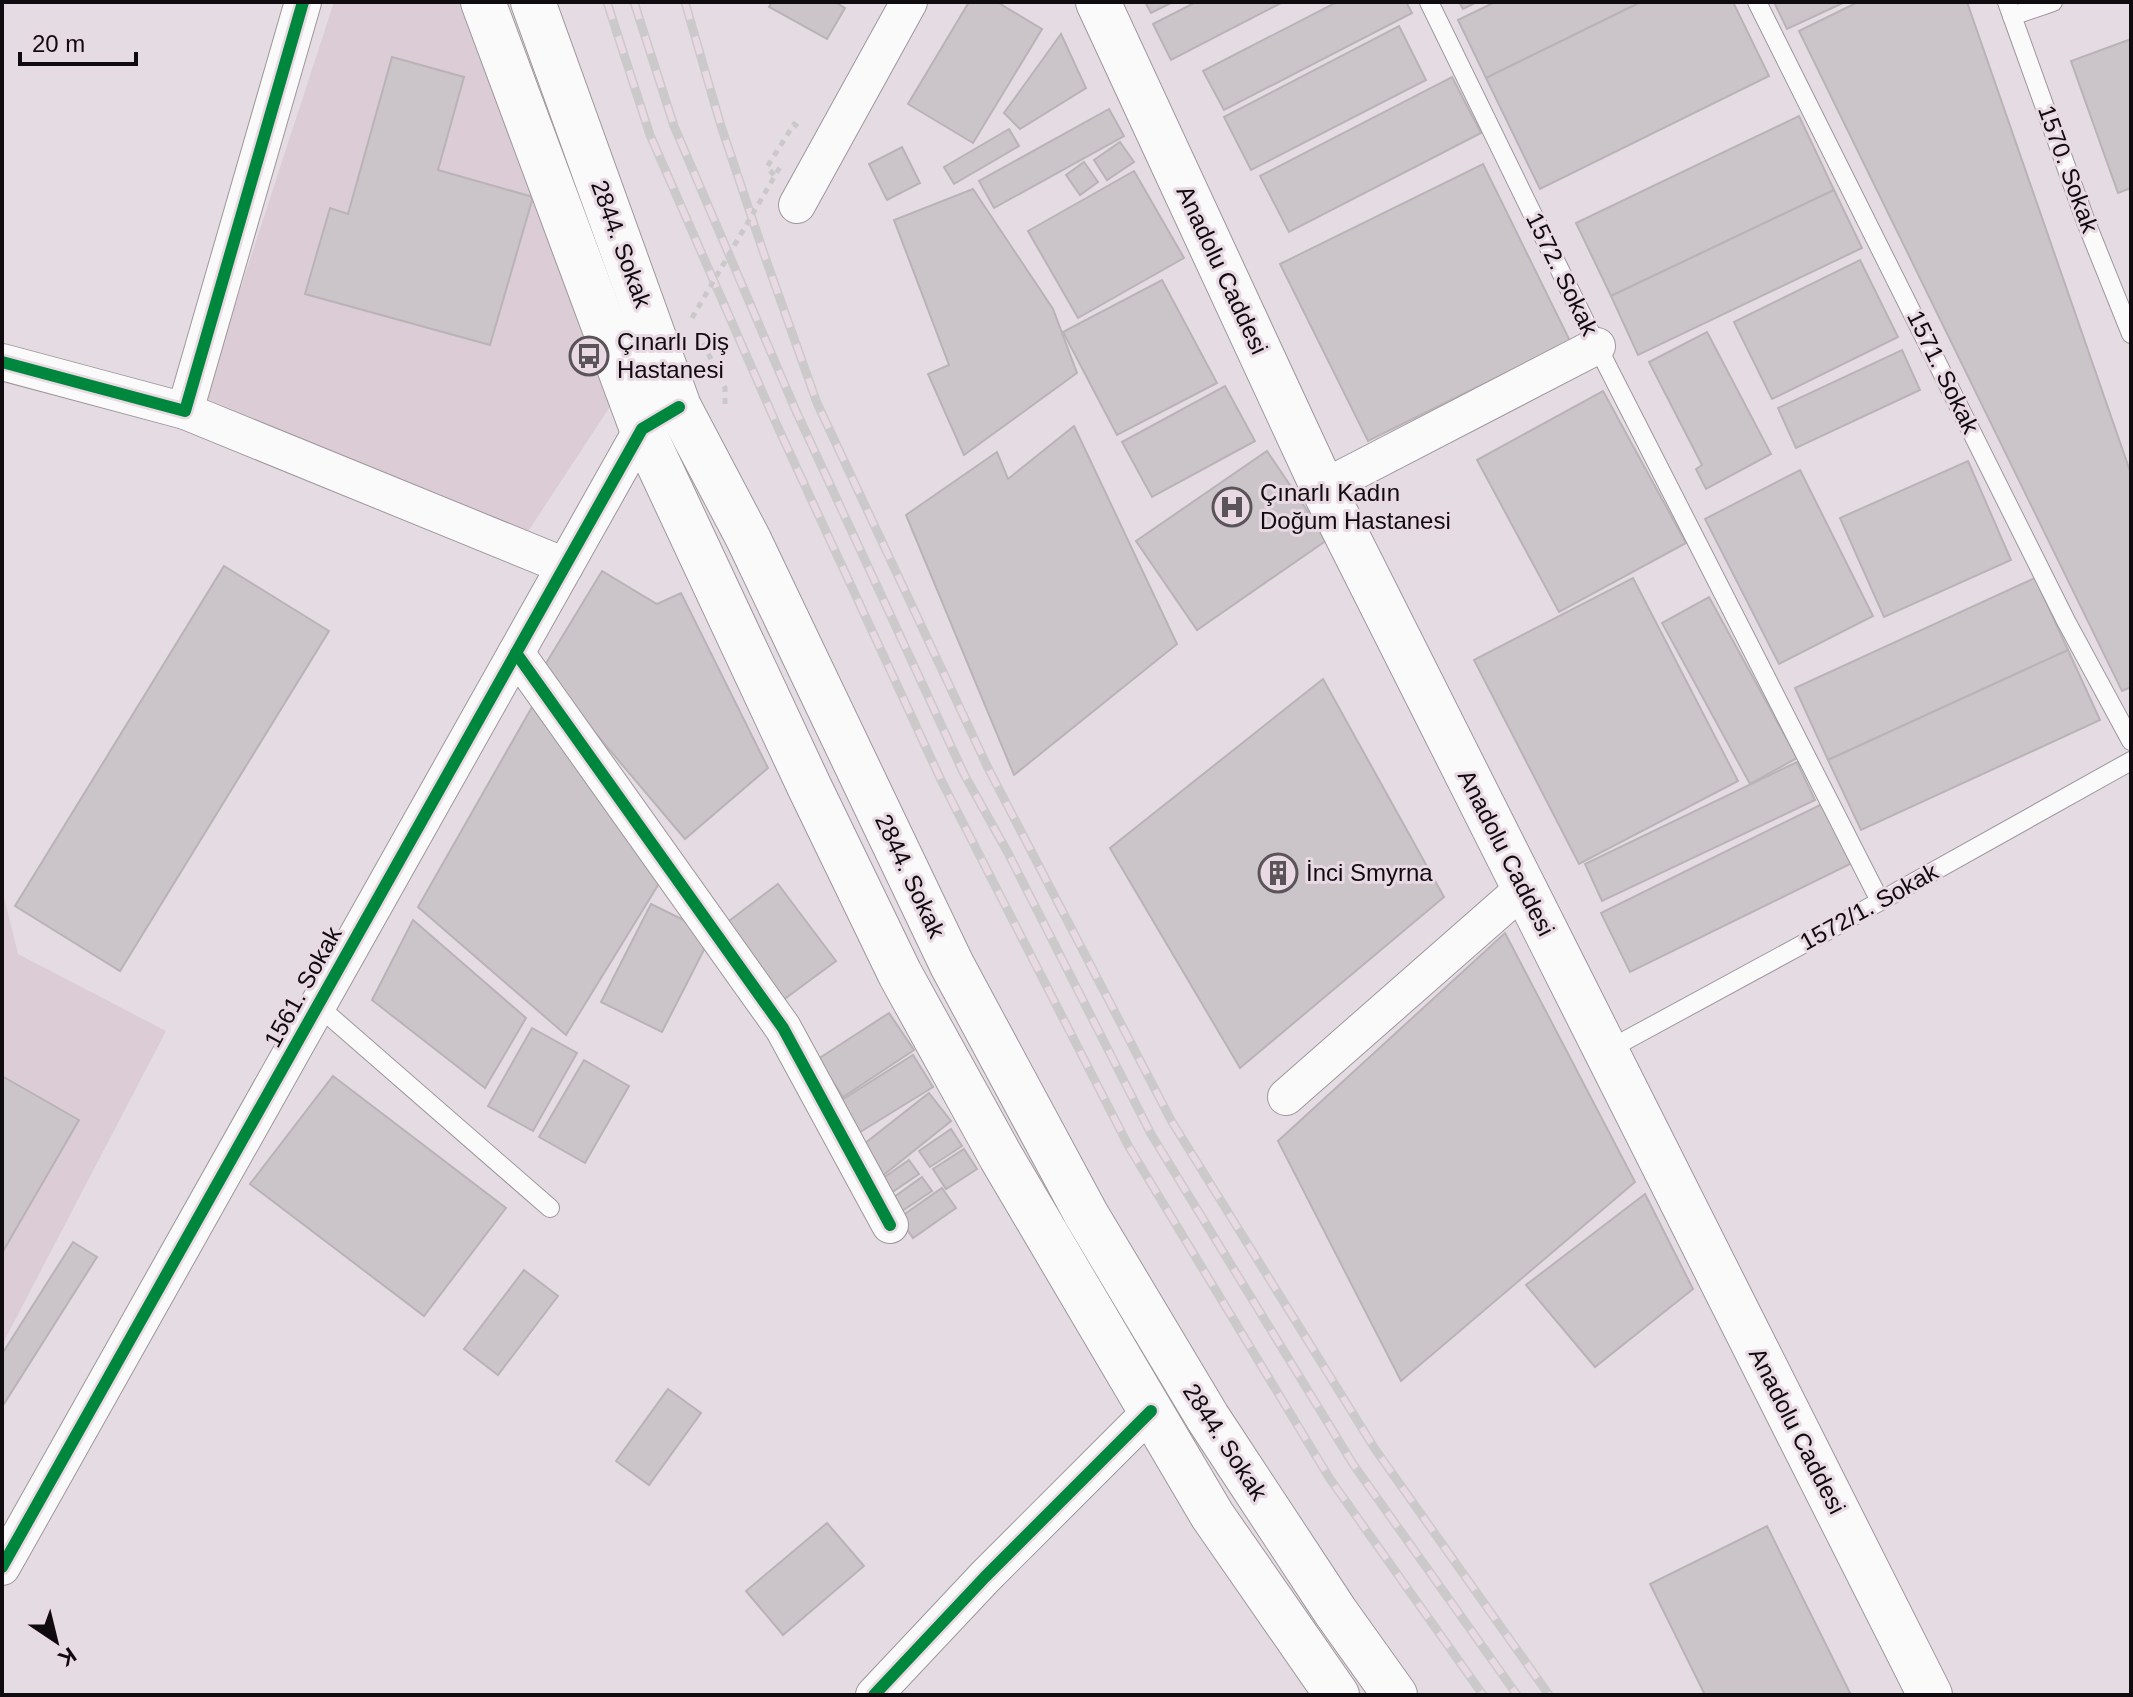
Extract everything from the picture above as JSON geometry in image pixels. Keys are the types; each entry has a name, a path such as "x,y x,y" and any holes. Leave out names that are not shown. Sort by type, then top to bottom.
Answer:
{"main road":[{"name":"2844. Sokak","path":"483,2 642,429 900,974 1001,1157 1212,1515 1337,1695"},
{"name":"2844. Sokak","path":"533,2 679,407 748,538 952,965 1086,1214 1208,1418 1335,1611 1395,1695"},
{"name":"Anadolu Caddesi","path":"1098,2 1323,488 1930,1695"}],"street":[{"path":"185,411 303,2"},
{"path":"797,205 909,2"},
{"path":"1323,488 1597,346"},
{"path":"2,362 185,411 565,566"},
{"path":"642,429 679,407"},
{"name":"1561. Sokak","path":"2,1567 642,429"},
{"path":"516,653 783,1028 890,1225"},
{"path":"1286,1097 1524,888"},
{"path":"874,1695 985,1577 1151,1411"}],"lane":[{"name":"1572. Sokak","path":"1429,2 1597,346 1880,901"},
{"name":"1571. Sokak","path":"1757,2 2066,621 2131,741"},
{"path":"2010,9 2053,2"},
{"name":"1570. Sokak","path":"2010,9 2086,222 2131,334"},
{"name":"1572/1. Sokak","path":"1606,1051 2131,761"},
{"path":"317,1005 550,1208"}],"path":[{"path":"692,318 780,167"},
{"path":"698,332 725,388"}],"shaded area":[{"path":"334,2 467,2 615,399 527,533 205,398"},
{"path":"2,896 18,954 166,1031 2,1345"}],"building":[{"path":"772,2 835,2 845,8 827,39 769,7"},
{"path":"969,2 997,2 1042,29 973,143 908,104"},
{"path":"1145,2 1173,2 1151,13"},
{"path":"1196,2 1283,2 1171,60 1153,24"},
{"path":"1337,2 1406,2 1412,13 1224,110 1203,71"},
{"path":"1459,2 1477,2 1463,9"},
{"path":"1495,2 1641,2 1486,78 1458,20"},
{"path":"1641,2 1733,2 1769,76 1540,189 1486,78"},
{"path":"1774,2 1845,2 1787,29"},
{"path":"1858,2 1967,2 2131,474 2131,687 2122,691 1799,31"},
{"path":"1399,26 1426,80 1251,170 1224,117"},
{"path":"1061,34 1086,88 1020,129 1004,113"},
{"path":"2131,39 2131,188 2118,193 2071,61"},
{"path":"392,57 464,77 438,170 533,197 490,345 305,294 330,208 348,214"},
{"path":"1452,77 1481,133 1289,232 1260,176"},
{"path":"1109,109 1124,136 994,208 979,181"},
{"path":"1799,116 1834,190 1611,296 1576,223"},
{"path":"1009,129 1019,146 954,184 944,167"},
{"path":"1120,142 1134,162 1107,180 1094,160"},
{"path":"902,147 920,183 887,200 869,164"},
{"path":"1084,162 1098,182 1080,195 1066,175"},
{"path":"1483,164 1570,341 1368,441 1280,264"},
{"path":"1134,171 1184,258 1078,318 1028,231"},
{"path":"973,189 1053,309 1077,373 964,455 928,374 949,365 894,220"},
{"path":"1834,190 1862,248 1638,355 1611,296"},
{"path":"1860,260 1898,337 1772,399 1734,322"},
{"path":"1162,280 1217,383 1117,435 1063,332"},
{"path":"1707,332 1771,454 1706,489 1696,469 1702,465 1649,362"},
{"path":"1902,350 1920,390 1796,448 1778,408"},
{"path":"1225,386 1255,441 1152,497 1122,442"},
{"path":"1603,391 1686,543 1559,612 1477,460"},
{"path":"1074,426 1177,644 1014,775 906,515 997,452 1008,479"},
{"path":"1267,451 1327,540 1197,630 1136,541"},
{"path":"1968,461 2011,560 1884,617 1840,518"},
{"path":"1800,470 1873,616 1779,664 1705,519"},
{"path":"224,566 329,631 120,971 15,906"},
{"path":"602,571 657,604 681,593 768,768 685,839 542,670"},
{"path":"1633,578 1738,781 1579,864 1474,660"},
{"path":"2035,578 2068,650 1828,760 1795,688"},
{"path":"1709,597 1797,758 1750,784 1662,623"},
{"path":"2068,650 2100,720 1861,830 1828,760"},
{"name":"İnci Smyrna","path":"1323,679 1444,897 1240,1068 1110,848"},
{"path":"536,700 663,877 566,1035 418,907"},
{"path":"1797,762 1815,800 1602,901 1585,864"},
{"path":"1822,804 1852,863 1630,972 1601,913"},
{"path":"778,884 836,961 783,1000 725,924"},
{"path":"651,904 712,934 662,1032 601,1002"},
{"path":"413,920 526,1018 485,1088 372,1000"},
{"path":"1505,933 1635,1182 1401,1381 1278,1141"},
{"path":"889,1013 914,1050 843,1097 818,1059"},
{"path":"532,1028 577,1053 533,1131 488,1106"},
{"path":"913,1055 933,1087 857,1134 837,1103"},
{"path":"584,1060 629,1086 585,1163 539,1137"},
{"path":"2,1076 79,1120 2,1253"},
{"path":"333,1076 506,1208 424,1316 250,1184"},
{"path":"929,1093 951,1121 881,1177 859,1148"},
{"path":"951,1129 962,1146 930,1167 919,1151"},
{"path":"964,1149 977,1169 946,1189 933,1169"},
{"path":"909,1160 919,1174 888,1195 879,1181"},
{"path":"922,1177 932,1191 899,1213 890,1200"},
{"path":"942,1188 956,1208 913,1238 899,1218"},
{"path":"1645,1194 1693,1289 1595,1367 1526,1285"},
{"path":"73,1242 97,1257 2,1407 2,1354"},
{"path":"524,1270 558,1296 498,1375 464,1349"},
{"path":"668,1389 701,1413 649,1485 616,1461"},
{"path":"827,1523 864,1566 783,1635 746,1591"},
{"path":"1767,1526 1851,1695 1705,1695 1650,1584"}],"railway":[{"path":"607,2 650,135 775,421 941,780 1129,1147 1330,1479 1483,1695"},
{"path":"634,2 674,126 796,411 964,774 1008,853 1151,1134 1353,1464 1517,1695"},
{"path":"685,2 721,126 817,403 988,768 1172,1122 1375,1449 1549,1695"}],"cycle path":[{"path":"2,362 185,411 303,2"},
{"path":"2,1567 642,429 679,407"},
{"path":"516,653 783,1028 890,1225"},
{"path":"874,1695 985,1577 1151,1411"}],"place":[{"name":"Çınarlı Diş Hastanesi","path":"589,356"},
{"name":"Çınarlı Kadın Doğum Hastanesi","path":"1232,507"},
{"name":"İnci Smyrna","path":"1278,873"}]}
